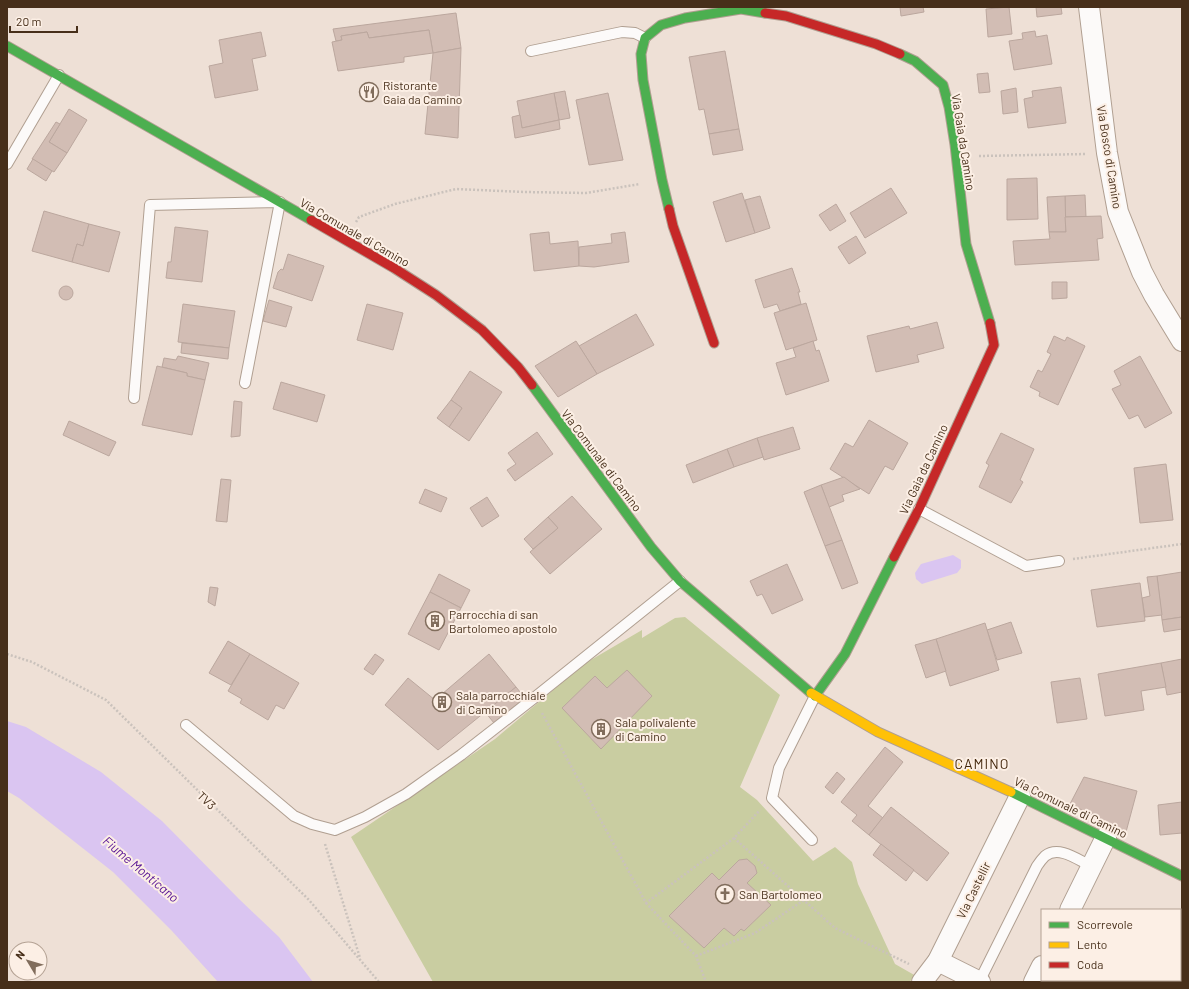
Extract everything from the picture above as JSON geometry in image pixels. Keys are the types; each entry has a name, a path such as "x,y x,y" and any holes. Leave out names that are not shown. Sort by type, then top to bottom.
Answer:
{"street":[{"name":"Via Bosco di Camino","path":"1090,7 1106,153 1118,212 1133,250 1154,295 1182,341"},
{"name":"Via Gaia da Camino","path":"645,38 661,24 685,18 741,10 786,16 876,44 915,61 943,85 949,107 966,244 989,317 994,345 919,509 845,654 815,696"},
{"path":"645,38 641,54 643,80 662,180 673,226 714,343"},
{"name":"Via Comunale di Camino","path":"7,46 394,268 436,295 482,330 518,367 651,546 680,581 815,696 878,732 1020,796 1106,837 1182,876"},
{"name":"Via Castellir","path":"930,972 1020,796"},
{"path":"1070,909 1106,837"},
{"path":"1034,982 1041,968"},
{"path":"930,972 980,982"}],"lane":[{"path":"531,51 622,32 635,32 645,38"},
{"path":"7,164 59,75"},
{"path":"134,398 150,205 280,202 245,383"},
{"path":"919,509 1026,566 1059,561"},
{"path":"186,725 294,816 312,824 335,830 365,817 406,794 461,755 680,581"},
{"path":"812,840 772,798 779,768 815,696"},
{"path":"980,982 1037,866 1046,856 1054,852 1064,853 1091,866"}],"path":[{"path":"956,157 1106,153"},
{"path":"343,239 359,218 395,204 456,189 586,193 662,180"},
{"path":"1059,561 1182,544"},
{"name":"TV3","path":"7,654 32,662 106,700 309,900 379,982"},
{"path":"534,698 646,903 696,956 706,982"},
{"path":"646,903 734,838 772,798"},
{"path":"320,826 360,960"},
{"path":"734,838 835,928 930,972"},
{"path":"696,956 755,933 804,900"}],"green space":[{"path":"685,617 780,695 740,787 757,800 813,861 835,847 852,862 858,884 895,964 916,976 909,982 433,982 351,837 495,739 584,664 642,630 642,638 675,618"}],"water":[{"path":"953,555 961,560 961,568 957,573 922,584 916,579 915,573 921,564"},
{"name":"Fiume Monticano","path":"7,721 26,727 101,772 162,821 279,937 313,982 218,982 172,931 113,872 19,798 7,791"}],"building":[{"path":"900,7 923,7 924,12 901,16"},
{"path":"1009,7 1012,34 988,37 986,9"},
{"path":"1036,7 1061,7 1062,14 1037,17"},
{"path":"456,13 461,48 433,53 429,30 369,38 367,32 341,36 342,40 336,41 333,29"},
{"path":"429,30 433,53 404,57 404,62 338,71 332,42 342,40 341,36 367,32 369,38"},
{"path":"1035,31 1036,37 1047,35 1052,64 1014,70 1009,41 1023,39 1022,33"},
{"path":"261,32 266,56 252,59 258,90 215,98 209,66 223,63 219,40"},
{"path":"461,48 458,138 425,134 433,53"},
{"path":"725,51 739,129 709,134 704,109 699,110 689,57"},
{"path":"988,73 990,92 979,93 977,74"},
{"path":"1061,87 1066,123 1028,128 1024,99 1033,97 1032,91"},
{"path":"1016,88 1018,112 1003,114 1001,91"},
{"path":"565,91 570,118 559,120 554,93"},
{"path":"554,93 559,120 522,128 517,101"},
{"path":"608,93 623,160 589,165 576,100"},
{"path":"69,109 87,120 67,153 49,142"},
{"path":"520,115 522,128 559,120 560,129 515,138 512,117"},
{"path":"56,122 60,124 49,142 67,153 54,172 32,159"},
{"path":"739,129 743,150 713,155 709,134"},
{"path":"33,159 52,171 46,181 27,169"},
{"path":"1037,178 1038,219 1007,220 1007,179"},
{"path":"891,188 907,213 865,238 850,213"},
{"path":"742,193 755,233 726,242 713,202"},
{"path":"1085,195 1086,217 1065,217 1065,196"},
{"path":"760,196 770,228 755,233 745,200"},
{"path":"1065,196 1066,232 1049,232 1047,197"},
{"path":"836,204 846,221 830,231 819,215"},
{"path":"44,211 89,224 83,246 77,244 72,262 32,251"},
{"path":"1101,216 1103,238 1097,239 1099,260 1015,265 1013,241 1050,239 1049,232 1066,232 1065,217"},
{"path":"89,224 120,232 109,272 72,262 77,244 83,246"},
{"path":"175,227 208,231 202,282 166,278 168,262 171,262"},
{"path":"549,232 550,244 578,241 579,266 534,271 530,234"},
{"path":"625,232 629,262 594,267 579,266 579,247 612,243 611,234"},
{"path":"856,236 866,253 849,264 838,247"},
{"path":"288,254 324,266 312,301 273,288 278,272 281,269 283,270"},
{"path":"792,268 800,292 798,292 801,304 780,311 777,304 764,308 755,280"},
{"path":"1052,282 1067,282 1067,298 1052,299"},
{"path":"63,286 69,286 73,290 73,296 69,300 63,300 59,296 59,290"},
{"path":"269,300 292,307 286,327 263,321"},
{"path":"806,303 817,340 786,350 774,313"},
{"path":"183,304 235,311 229,348 178,342"},
{"path":"367,304 403,313 393,350 357,340"},
{"path":"636,314 654,345 597,374 579,346"},
{"path":"937,322 944,348 917,355 919,362 876,372 867,336 909,326 910,329"},
{"path":"1054,336 1065,341 1067,337 1085,346 1058,405 1039,396 1040,392 1030,387 1038,370 1042,372 1051,354 1047,352"},
{"path":"576,341 597,374 558,397 535,366"},
{"path":"813,341 816,351 819,350 829,381 786,395 776,363 796,357 793,348"},
{"path":"182,343 229,348 228,359 181,353"},
{"path":"178,356 209,363 205,380 187,376 187,373 162,367 164,358 176,360"},
{"path":"1140,356 1172,413 1145,428 1138,415 1129,419 1112,389 1121,385 1114,371"},
{"path":"157,366 187,373 187,376 205,380 192,435 142,425"},
{"path":"470,371 502,392 469,441 449,427 462,408 451,400"},
{"path":"281,382 325,395 317,422 273,409"},
{"path":"451,400 462,408 449,427 437,418"},
{"path":"234,401 242,402 240,436 231,437"},
{"path":"869,420 908,443 893,470 885,466 869,494 830,469 845,443 853,447"},
{"path":"69,421 116,442 109,456 63,435"},
{"path":"793,427 800,449 764,460 757,438"},
{"path":"537,432 553,454 515,481 507,470 516,464 508,453"},
{"path":"1001,433 1034,449 1020,480 1023,482 1011,503 979,487 989,465 986,463"},
{"path":"757,438 763,457 734,467 727,449"},
{"path":"727,449 734,467 693,483 686,465"},
{"path":"1166,464 1173,520 1140,523 1134,468"},
{"path":"844,477 860,489 842,495 844,501 829,507 821,485"},
{"path":"221,479 231,480 227,522 216,521"},
{"path":"821,485 842,540 825,546 804,492"},
{"path":"425,489 447,498 441,512 419,503"},
{"path":"572,496 602,529 550,574 530,552 558,528 548,517"},
{"path":"487,497 499,516 482,527 470,508"},
{"path":"548,517 558,528 533,549 524,539"},
{"path":"842,540 858,583 842,589 825,546"},
{"path":"787,564 803,600 772,614 762,594 757,596 750,581"},
{"path":"1182,572 1182,617 1162,620 1157,576"},
{"path":"439,574 470,590 461,608 430,592"},
{"path":"1157,576 1162,615 1145,617 1142,598 1150,596 1147,577"},
{"path":"1140,583 1145,621 1097,627 1091,590"},
{"path":"210,587 218,588 215,606 208,602"},
{"name":"Parrocchia di san Bartolomeo apostolo","path":"430,592 461,608 439,650 408,634"},
{"path":"1182,617 1182,629 1164,632 1162,620"},
{"path":"1011,622 1022,653 997,660 987,630"},
{"path":"985,623 999,670 950,686 936,639"},
{"path":"936,639 946,671 926,678 915,645"},
{"path":"228,641 250,654 231,685 209,673"},
{"path":"250,654 299,683 284,709 276,705 268,720 240,703 242,699 228,691"},
{"path":"375,654 384,660 373,675 364,669"},
{"name":"Sala parrocchiale di Camino","path":"489,654 516,687 438,750 385,705 408,678 435,700"},
{"path":"1182,659 1182,692 1167,695 1161,663"},
{"path":"1161,663 1166,687 1141,691 1144,710 1105,716 1098,674"},
{"name":"Sala polivalente di Camino","path":"627,670 652,696 601,749 562,708 595,676 607,688"},
{"path":"1080,678 1087,719 1057,723 1051,682"},
{"path":"516,687 525,698 494,723 485,712"},
{"path":"885,747 903,762 868,806 883,818 869,835 852,821 857,815 841,802"},
{"path":"837,772 845,779 833,794 825,787"},
{"path":"1084,777 1137,791 1126,832 1070,804"},
{"path":"1182,802 1182,833 1160,835 1158,805"},
{"path":"891,807 949,853 927,881 869,835"},
{"path":"881,844 914,870 906,881 873,855"},
{"name":"San Bartolomeo","path":"747,859 755,866 757,873 747,883 771,905 744,931 741,929 734,936 724,928 704,948 669,916 712,873 719,880 739,860"},
{"path":"1116,981 1118,982 1063,982"}],"traffic: fast":[{"path":"669,209 643,80 641,54 645,38 661,25 685,18 741,9 765,13"},
{"path":"7,46 311,220"},
{"path":"900,54 915,61 943,85 949,107 955,145 966,244 990,323"},
{"path":"532,385 651,547 680,581 811,693"},
{"path":"815,696 845,654 894,557"},
{"path":"1011,792 1182,876"}],"traffic: slow":[{"path":"811,693 878,732 1011,792"}],"traffic: jam":[{"path":"765,13 786,16 876,44 900,54"},
{"path":"669,209 673,226 714,343"},
{"path":"311,220 394,268 436,295 482,330 518,367 532,385"},
{"path":"894,557 919,509 994,345 990,323"}],"place":[{"name":"Ristorante Gaia da Camino","path":"369,92"},
{"name":"Parrocchia di san Bartolomeo apostolo","path":"435,621"},
{"name":"Sala parrocchiale di Camino","path":"442,702"},
{"name":"Sala polivalente di Camino","path":"601,729"},
{"name":"San Bartolomeo","path":"725,894"}],"district":[{"name":"CAMINO","path":"982,763"}]}
